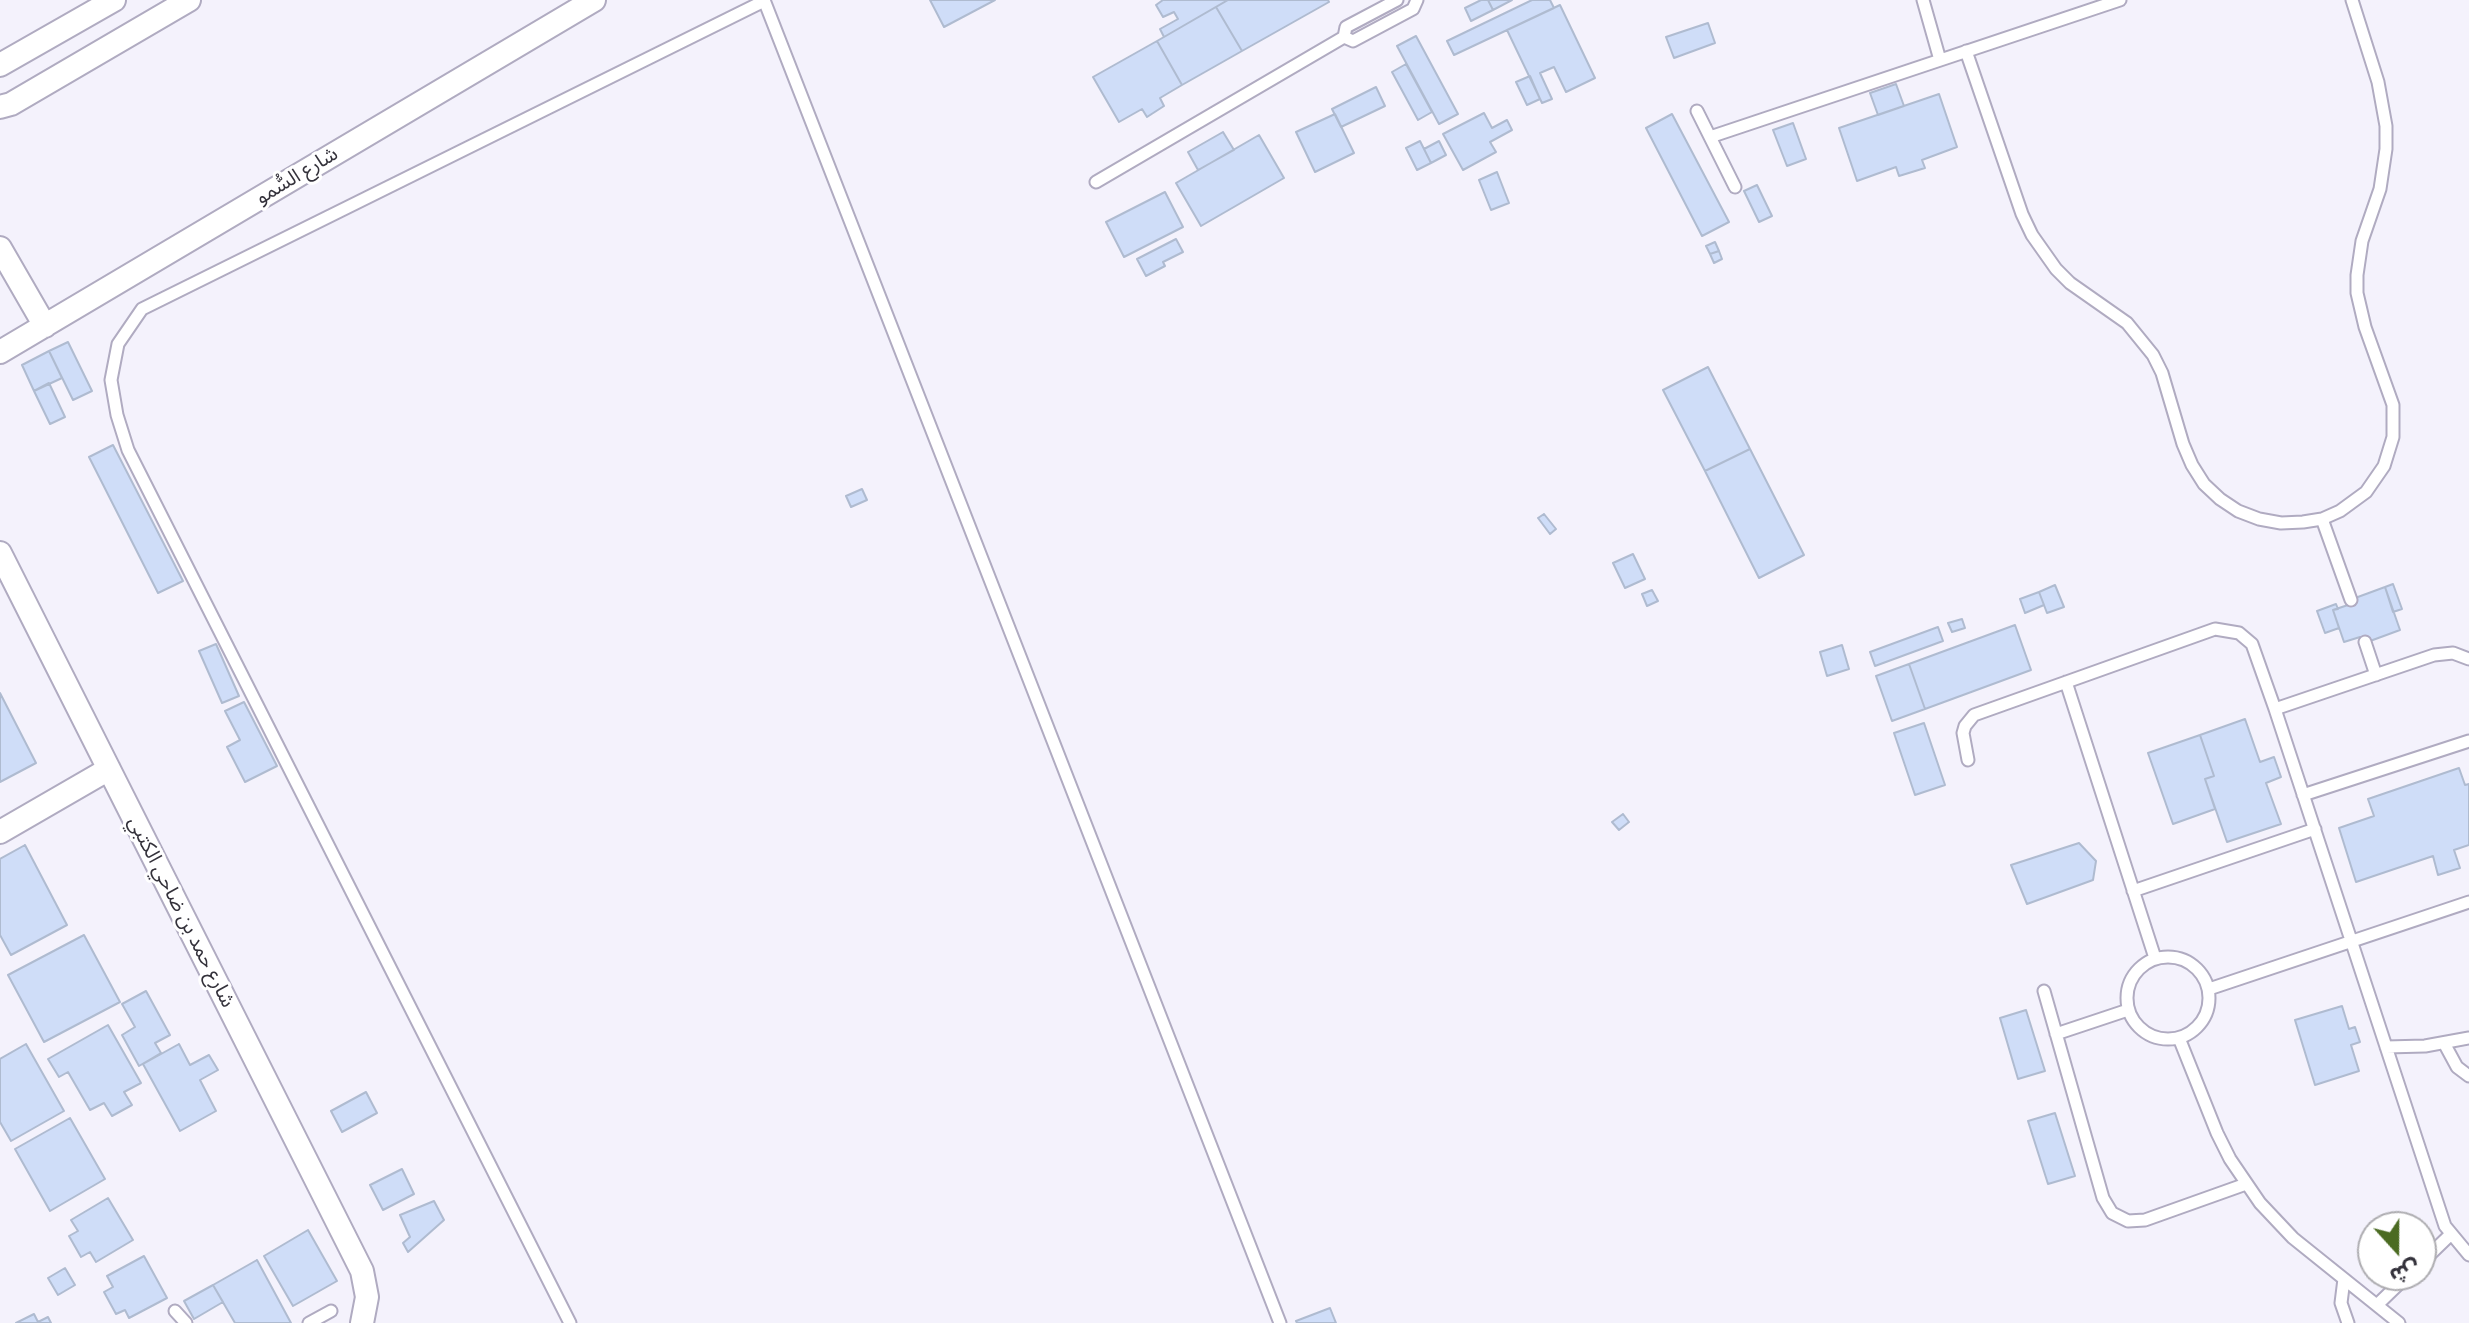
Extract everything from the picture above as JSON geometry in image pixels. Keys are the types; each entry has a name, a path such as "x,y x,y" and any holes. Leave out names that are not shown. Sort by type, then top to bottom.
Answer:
{"street":[{"path":"0,65 114,0"},
{"path":"0,107 11,104 189,0"},
{"name":"شارع السُّمو","path":"0,352 594,0"},
{"path":"0,248 45,326"},
{"name":"شارع حمد بن ضاحي الكتبي","path":"0,553 362,1271 375,1287 378,1297 374,1323"},
{"path":"0,832 109,769"},
{"name":"شارع حمد بن ضاحي الكتبي","path":"362,1271 367,1297 362,1323"}],"lane":[{"path":"1096,182 1344,37 1346,27 1397,0"},
{"path":"1344,37 1353,41 1413,9 1417,0"},
{"path":"1923,0 1940,60"},
{"path":"1710,137 2120,0"},
{"path":"1966,51 2032,235 2070,283 2127,323 2153,355 2162,373 2183,444 2204,484 2238,511 2259,519 2281,523 2322,519 2354,502 2376,480 2390,452 2394,421 2389,390 2365,327 2357,293 2362,241 2384,170 2386,126 2378,82 2352,0"},
{"path":"570,1323 128,450 117,415 111,380 118,344 142,309 764,1 1280,1323"},
{"path":"1697,111 1735,187"},
{"path":"2322,519 2351,600"},
{"path":"1968,760 1963,733 1974,715 2215,629 2239,633 2252,644 2445,1226 2469,1255"},
{"path":"2365,642 2376,675"},
{"path":"2275,709 2443,653 2469,659"},
{"path":"2066,682 2155,958"},
{"path":"2303,795 2469,741"},
{"path":"2133,891 2315,829"},
{"path":"2209,989 2469,902"},
{"path":"2169,956 2195,965 2209,989 2207,1014 2191,1033 2179,1038 2163,1039 2148,1034 2136,1024 2128,1010 2129,985 2143,965 2155,958 2169,956"},
{"path":"2044,991 2103,1198 2112,1213 2128,1221 2145,1220 2246,1184"},
{"path":"2056,1034 2128,1010"},
{"path":"2179,1038 2217,1133 2246,1184 2276,1221 2399,1323"},
{"path":"2386,1047 2469,1038"},
{"path":"2444,1043 2457,1067 2469,1076"},
{"path":"2437,1248 2450,1235"},
{"path":"2344,1279 2341,1303 2348,1323"},
{"path":"2377,1305 2391,1291"},
{"path":"175,1311 186,1323"},
{"path":"309,1323 331,1311"}],"building":[{"path":"930,0 995,0 944,27"},
{"path":"1163,0 1228,0 1164,37 1160,29 1178,19 1174,12 1163,17 1156,5"},
{"path":"1228,0 1329,2 1242,51 1216,7"},
{"path":"1488,0 1493,10 1471,21 1465,8"},
{"path":"1488,0 1512,0 1493,10"},
{"path":"1532,0 1550,0 1554,8 1454,55 1447,41"},
{"path":"1560,5 1595,78 1566,92 1554,67 1540,73 1552,99 1542,103 1507,30"},
{"path":"1216,7 1242,51 1182,85 1157,41"},
{"path":"1708,23 1715,43 1674,58 1666,37"},
{"path":"1416,36 1458,114 1439,124 1397,46"},
{"path":"1157,41 1182,85 1160,98 1164,106 1147,117 1142,109 1119,122 1093,77"},
{"path":"1406,64 1432,112 1418,120 1392,72"},
{"path":"1530,76 1540,99 1527,105 1516,82"},
{"path":"1896,84 1904,106 1878,115 1870,93"},
{"path":"1376,87 1385,106 1341,127 1332,109"},
{"path":"1939,94 1957,147 1922,160 1925,168 1899,176 1896,167 1857,181 1839,128"},
{"path":"1484,113 1492,128 1507,120 1512,130 1490,142 1496,152 1463,170 1443,134"},
{"path":"1335,114 1354,153 1315,172 1296,132"},
{"path":"1672,114 1729,222 1702,236 1646,128"},
{"path":"1793,123 1806,159 1787,166 1773,130"},
{"path":"1223,132 1234,150 1198,170 1188,152"},
{"path":"1259,135 1284,178 1201,226 1176,183"},
{"path":"1420,141 1431,163 1417,170 1406,148"},
{"path":"1439,141 1446,155 1431,163 1424,149"},
{"path":"1497,172 1509,203 1491,210 1479,180"},
{"path":"1757,185 1772,216 1759,222 1744,191"},
{"path":"1165,192 1183,227 1124,257 1106,222"},
{"path":"1176,239 1183,252 1163,262 1165,266 1146,276 1137,259"},
{"path":"1715,242 1719,251 1710,254 1706,246"},
{"path":"1719,251 1722,259 1714,263 1710,254"},
{"path":"68,342 92,391 73,400 49,351"},
{"path":"49,351 62,378 34,391 22,365"},
{"path":"1708,367 1750,449 1705,471 1663,390"},
{"path":"49,383 65,417 50,424 34,391"},
{"path":"113,445 183,581 158,593 89,457"},
{"path":"1750,449 1804,555 1759,578 1705,471"},
{"path":"862,489 867,500 851,507 846,496"},
{"path":"1544,514 1556,529 1550,534 1538,518"},
{"path":"1633,554 1645,579 1625,588 1613,563"},
{"path":"2393,584 2402,609 2393,612 2385,587"},
{"path":"2055,585 2064,607 2047,613 2039,592"},
{"path":"2385,587 2400,630 2362,644 2360,637 2344,642 2333,610 2348,605 2347,601"},
{"path":"1652,590 1658,601 1647,606 1642,594"},
{"path":"2039,592 2044,605 2025,613 2020,599"},
{"path":"2336,604 2338,609 2333,610 2339,628 2325,633 2317,611"},
{"path":"1962,619 1965,628 1952,632 1948,623"},
{"path":"2015,625 2031,670 1925,709 1909,664"},
{"path":"1938,627 1943,641 1875,666 1870,652"},
{"path":"216,644 239,696 222,703 199,651"},
{"path":"1842,645 1849,669 1827,676 1820,652"},
{"path":"1909,664 1925,709 1892,721 1876,676"},
{"path":"0,693 36,763 0,782"},
{"path":"244,702 277,766 245,782 227,747 240,740 225,711"},
{"path":"2245,719 2260,762 2274,757 2281,777 2266,783 2281,824 2227,842 2205,779 2214,776 2200,735"},
{"path":"1924,723 1945,785 1915,795 1894,733"},
{"path":"2200,735 2214,776 2205,779 2215,809 2173,824 2148,753"},
{"path":"2459,768 2465,785 2469,784 2469,845 2454,850 2460,868 2438,875 2433,856 2356,882 2339,828 2374,816 2368,799"},
{"path":"1623,814 1629,822 1619,830 1612,822"},
{"path":"2079,843 2096,861 2093,880 2027,904 2011,865"},
{"path":"25,845 67,925 11,955 0,935 0,859"},
{"path":"84,935 120,1002 44,1042 8,975"},
{"path":"146,991 170,1035 155,1043 161,1053 139,1066 122,1035 135,1027 122,1004"},
{"path":"2342,1006 2349,1029 2355,1027 2360,1042 2351,1045 2359,1071 2315,1085 2295,1020"},
{"path":"2026,1010 2045,1071 2018,1079 2000,1018"},
{"path":"108,1025 141,1083 124,1092 132,1105 112,1116 104,1103 90,1110 68,1072 59,1077 48,1059"},
{"path":"26,1044 64,1111 11,1141 0,1122 0,1059"},
{"path":"179,1044 190,1065 209,1055 218,1070 200,1080 216,1111 180,1131 143,1064"},
{"path":"366,1092 377,1113 342,1132 331,1111"},
{"path":"2055,1113 2075,1176 2048,1184 2028,1121"},
{"path":"70,1118 105,1179 50,1211 15,1149"},
{"path":"402,1169 414,1194 383,1210 370,1185"},
{"path":"108,1198 133,1240 96,1262 90,1252 81,1257 69,1236 78,1231 71,1220"},
{"path":"434,1201 444,1220 408,1252 403,1243 410,1237 400,1215"},
{"path":"308,1230 337,1281 293,1306 264,1256"},
{"path":"144,1256 167,1298 129,1318 125,1310 116,1314 104,1292 113,1287 107,1276"},
{"path":"257,1260 291,1323 235,1323 213,1285"},
{"path":"65,1268 75,1285 58,1295 48,1278"},
{"path":"213,1285 223,1302 194,1319 184,1301"},
{"path":"1330,1308 1336,1323 1296,1321"},
{"path":"34,1314 38,1322 48,1317 51,1323 16,1323"}]}
